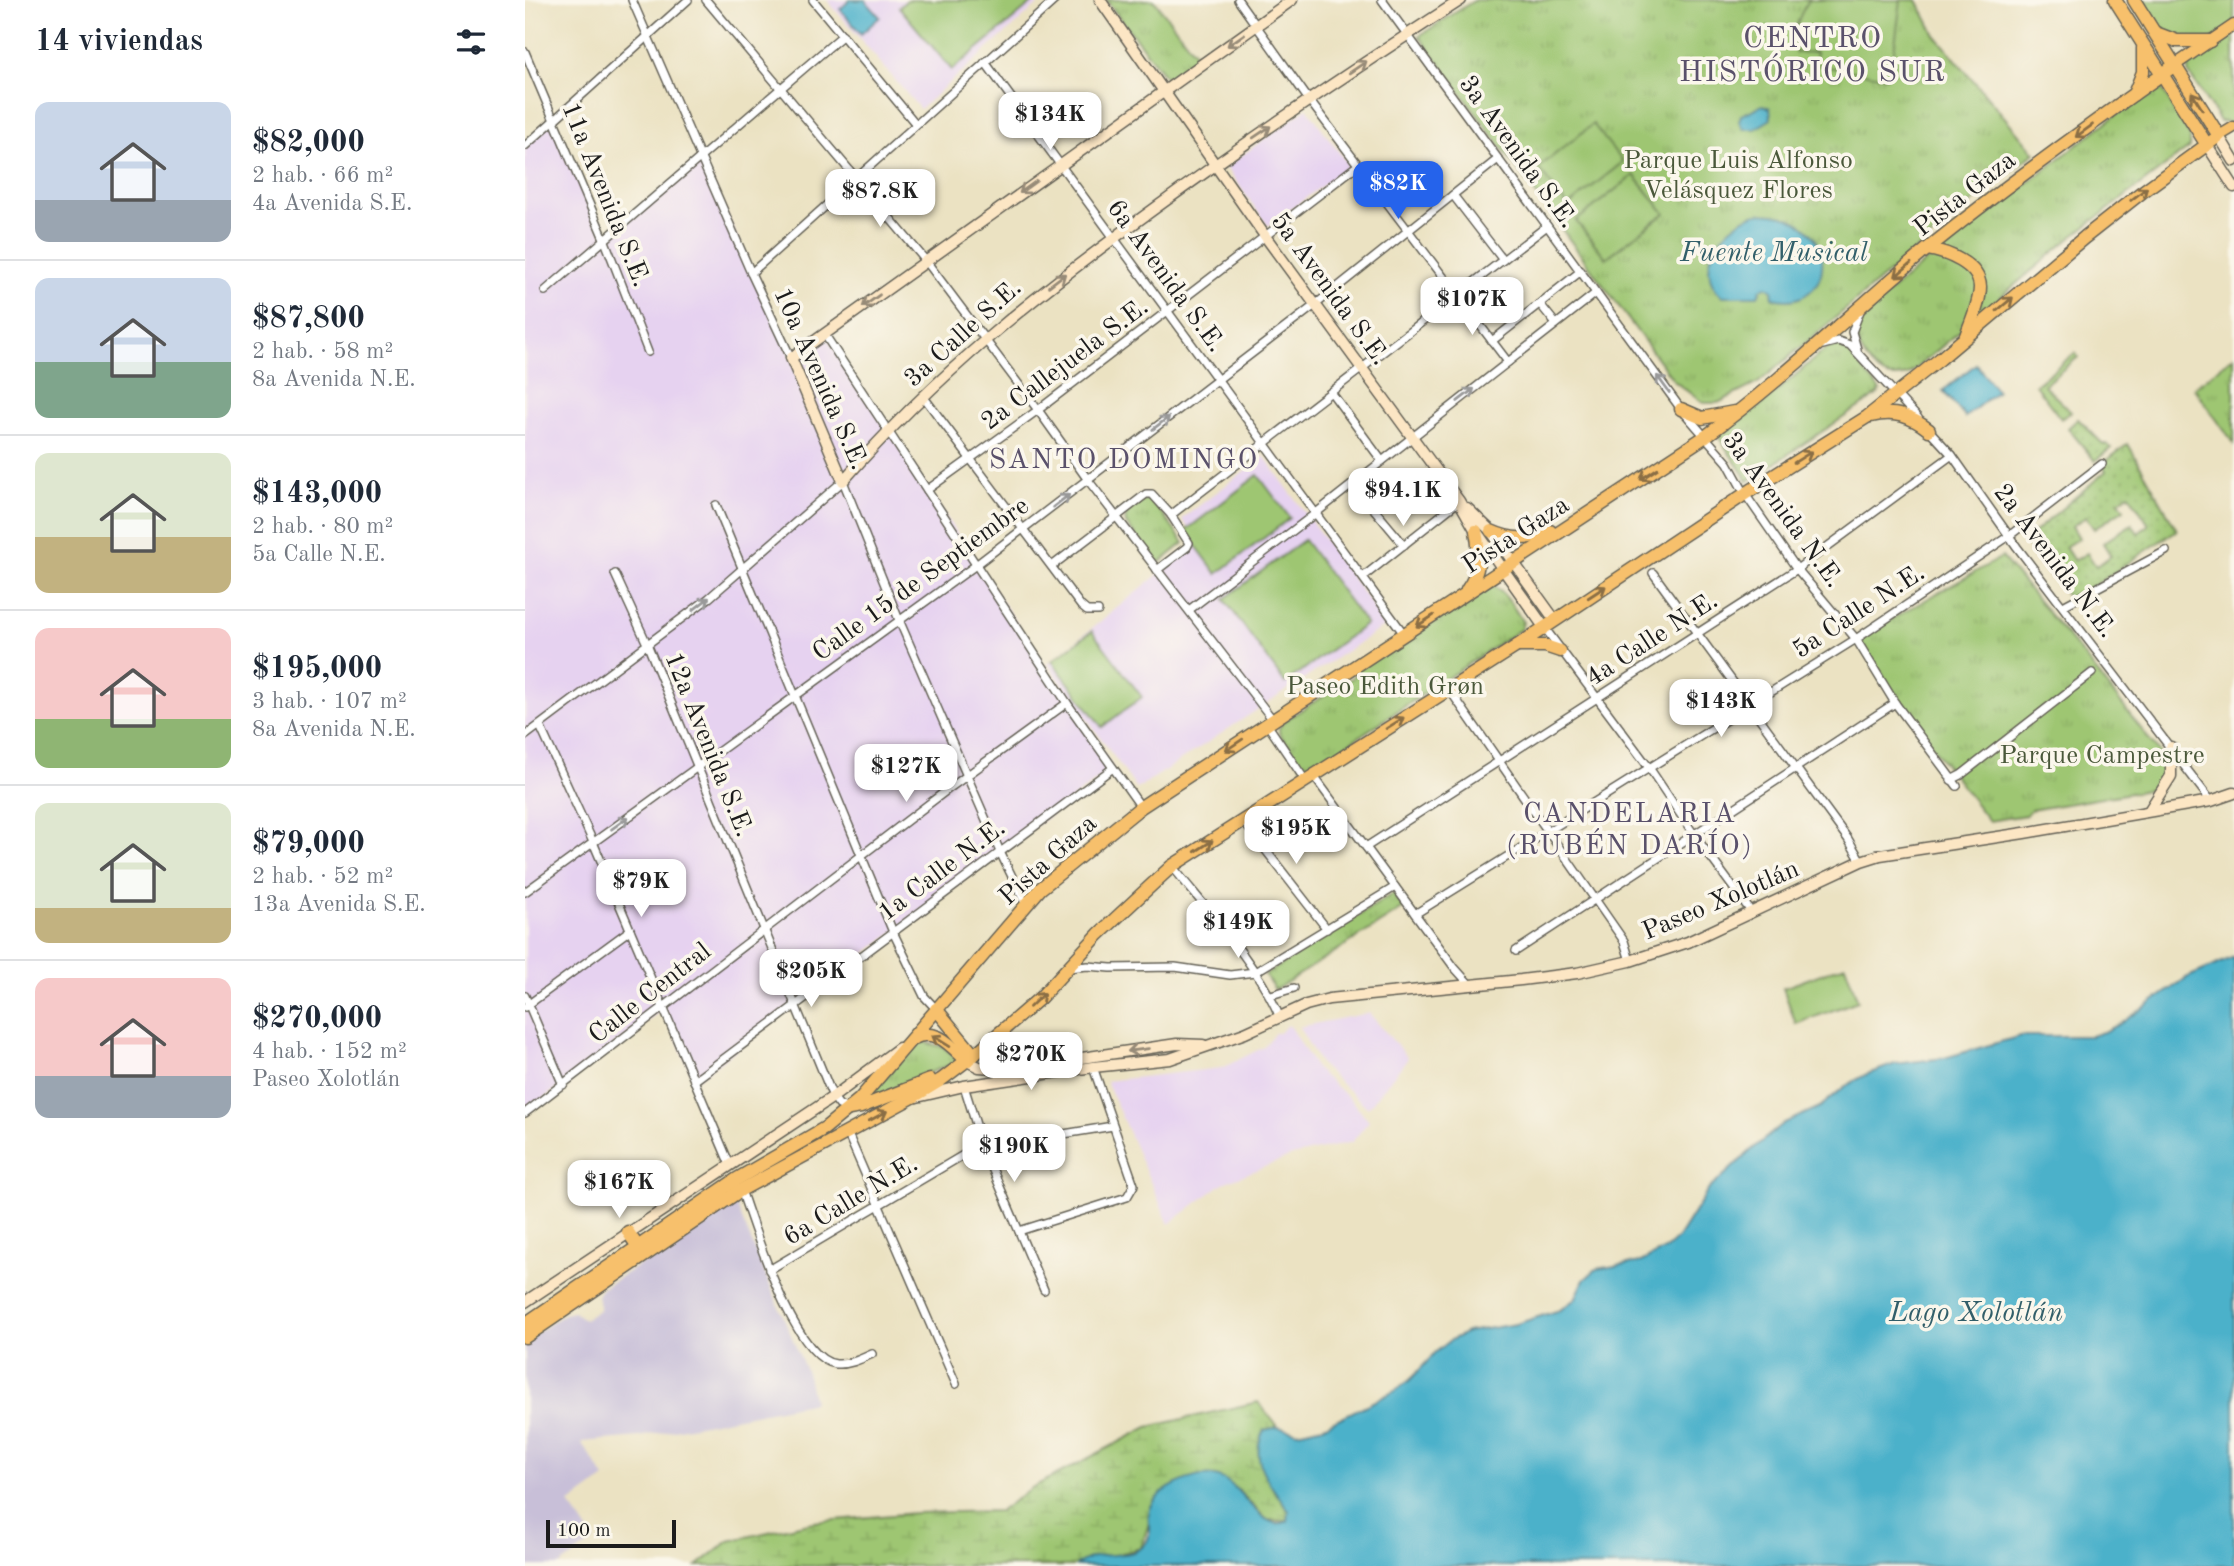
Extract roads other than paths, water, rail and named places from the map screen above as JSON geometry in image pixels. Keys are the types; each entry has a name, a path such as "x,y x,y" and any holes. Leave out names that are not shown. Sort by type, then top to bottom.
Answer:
{"highway":[{"path":"2115,0 2207,145"},
{"path":"525,1337 741,1190 913,1097 954,1071 1003,1031 1099,934 1172,866 1517,646 1745,494 1867,417 2104,222 2219,136 2134,0"},
{"path":"2153,31 2177,41 2210,41"},
{"path":"2134,95 2143,72 2141,40"},
{"name":"Pista Gaza","path":"848,1109 912,1039 1026,905 1053,878 1142,807 1741,411 1928,249 2001,192 2175,65"},
{"path":"1928,249 1950,255 1969,268 1978,281 1980,290 1966,337"},
{"path":"1681,409 1702,418 1741,411"},
{"path":"1867,417 1891,412 1901,414 1929,430"},
{"path":"1491,531 1512,539 1525,540 1580,519"},
{"path":"1461,597 1474,581 1479,568 1476,531"},
{"path":"1517,646 1545,646 1560,651"},
{"path":"936,1009 971,1058"},
{"path":"1003,1031 1002,1045 1005,1053 1032,1066"},
{"path":"912,1039 923,1033 930,1033 971,1058"},
{"path":"525,1324 737,1179 825,1128 848,1109 861,1107 954,1071"},
{"path":"628,1232 638,1247"}],"main road":[{"name":"Pista Gaza","path":"2175,65 2234,25"},
{"path":"2219,136 2234,127"}],"street":[{"name":"10a Avenida S.E.","path":"632,0 751,273 792,358 899,620 1026,905"},
{"path":"525,146 688,0"},
{"path":"706,0 926,261 1088,480 1189,610 1309,778 1366,847 1454,967 1471,986"},
{"path":"813,0 915,123"},
{"path":"751,273 1055,0"},
{"name":"5a Avenida S.E.","path":"1100,0 1265,236 1459,502"},
{"path":"1238,0 1309,100 1508,362"},
{"path":"792,358 1292,0"},
{"path":"1382,0 1407,34"},
{"name":"3a Calle S.E.","path":"525,736 648,646 742,570 843,481 923,396 985,339 1049,286 1216,163 1461,0"},
{"name":"3a Avenida S.E.","path":"1407,34 1596,293"},
{"path":"545,291 843,35"},
{"name":"11a Avenida S.E.","path":"525,52 605,240 648,352"},
{"name":"6a Avenida S.E.","path":"985,62 1404,634"},
{"path":"2219,136 2234,161"},
{"path":"2207,145 2234,187"},
{"name":"Calle 15 de Septiembre","path":"525,891 976,565 1315,305 1497,159"},
{"name":"2a Callejuela S.E.","path":"927,490 1038,410 1358,165"},
{"path":"1453,195 1503,260"},
{"path":"1171,515 1547,226"},
{"path":"1492,341 1580,271"},
{"path":"1189,610 1596,293"},
{"name":"3a Avenida N.E.","path":"1596,293 1681,409 1728,463 1745,494 1797,569 1856,639 1895,703 1957,786"},
{"path":"1540,304 1556,324"},
{"path":"1859,352 1853,332 1861,307"},
{"path":"825,335 1067,703 1142,807"},
{"path":"1816,347 1838,341 1859,352"},
{"name":"2a Avenida N.E.","path":"1859,352 1952,455 2009,536 2211,801"},
{"path":"1331,392 1381,461"},
{"path":"923,396 1081,606 1087,611 1098,611"},
{"name":"4a Calle N.E.","path":"1366,847 1797,569 1952,455"},
{"name":"5a Calle N.E.","path":"1415,914 1856,639 2009,536 2102,464"},
{"path":"1353,484 1403,545"},
{"path":"1052,566 1146,494 1157,497 1189,543 1157,570"},
{"path":"1459,502 1476,531 1508,566 1550,623 1560,651 1650,769 1752,913"},
{"path":"1459,502 1491,531 1508,566"},
{"path":"1363,577 1459,502"},
{"path":"716,505 893,932 924,996 936,1009"},
{"path":"2063,606 2166,551"},
{"path":"1653,573 1861,860"},
{"name":"12a Avenida S.E.","path":"615,574 648,646 832,1097"},
{"path":"1951,780 2092,673"},
{"path":"1449,689 1624,941 1630,961"},
{"name":"Calle Central","path":"525,1113 861,856 1067,703"},
{"path":"1516,951 1895,703"},
{"path":"540,726 593,842 730,1165"},
{"path":"2149,811 2171,776 2171,747"},
{"name":"1a Calle N.E.","path":"694,1081 1113,768"},
{"name":"Paseo Xolotlán","path":"913,1097 964,1086 1170,1059 1245,1033 1306,1005 1329,999 1577,973 1630,961 1688,942 1861,860 2211,801 2234,793"},
{"name":"Paseo Xolotlán","path":"2211,801 2234,803"},
{"path":"1243,821 1327,929"},
{"path":"1172,866 1255,972 1271,995 1280,1018"},
{"path":"1068,968 1175,967 1230,975 1255,972 1395,887"},
{"path":"527,1006 630,930"},
{"path":"1271,995 1294,988"},
{"path":"525,996 563,1085"},
{"path":"525,1301 832,1097 912,1039"},
{"name":"Paseo Xolotlán","path":"971,1058 979,1067 992,1069 1032,1066 1178,1044 1206,1045"},
{"path":"1019,1231 1127,1198 1134,1185 1093,1067"},
{"path":"964,1086 983,1147 1044,1290"},
{"path":"832,1097 839,1105 848,1109"},
{"name":"6a Calle N.E.","path":"769,1270 970,1152 983,1147 1114,1126"},
{"path":"847,1132 956,1384"},
{"path":"741,1190 769,1270 800,1335 812,1350 834,1364 853,1362 872,1354"}],"water":[{"path":"850,0 865,0 880,17 861,34 840,9"},
{"path":"1763,105 1770,108 1771,119 1755,129 1743,129 1739,121 1741,115"},
{"name":"Fuente Musical","path":"1762,213 1789,218 1808,230 1819,246 1822,263 1819,279 1809,292 1794,299 1773,298 1772,290 1766,286 1758,296 1722,296 1713,284 1709,272 1716,246 1736,224"},
{"path":"1976,364 1997,391 1965,417 1943,391"},
{"name":"Lago Xolotlán","path":"2234,957 2234,1566 1076,1566 1093,1557 1139,1550 1147,1540 1149,1513 1158,1497 1176,1484 1196,1477 1206,1475 1224,1480 1268,1520 1278,1523 1288,1521 1289,1511 1269,1483 1260,1463 1259,1442 1264,1430 1278,1427 1297,1432 1324,1426 1395,1391 1451,1340 1467,1332 1516,1324 1560,1310 1575,1299 1584,1280 1596,1269 1641,1262 1667,1248 1678,1238 1709,1189 1756,1146 1784,1123 1820,1107 1844,1087 1865,1075 1895,1064 1944,1058 2021,1036 2091,1036 2122,1023 2188,977"}],"district":[{"name":"CENTRO HISTÓRICO SUR","path":"1813,54"},
{"name":"SANTO DOMINGO","path":"1124,458"},
{"name":"CANDELARIA (RUBÉN DARÍO)","path":"1630,828"}],"park label":[{"name":"Parque Luis Alfonso Velásquez Flores","path":"1738,174"},
{"name":"Paseo Edith Grøn","path":"1385,685"},
{"name":"Parque Campestre","path":"2102,754"}]}
